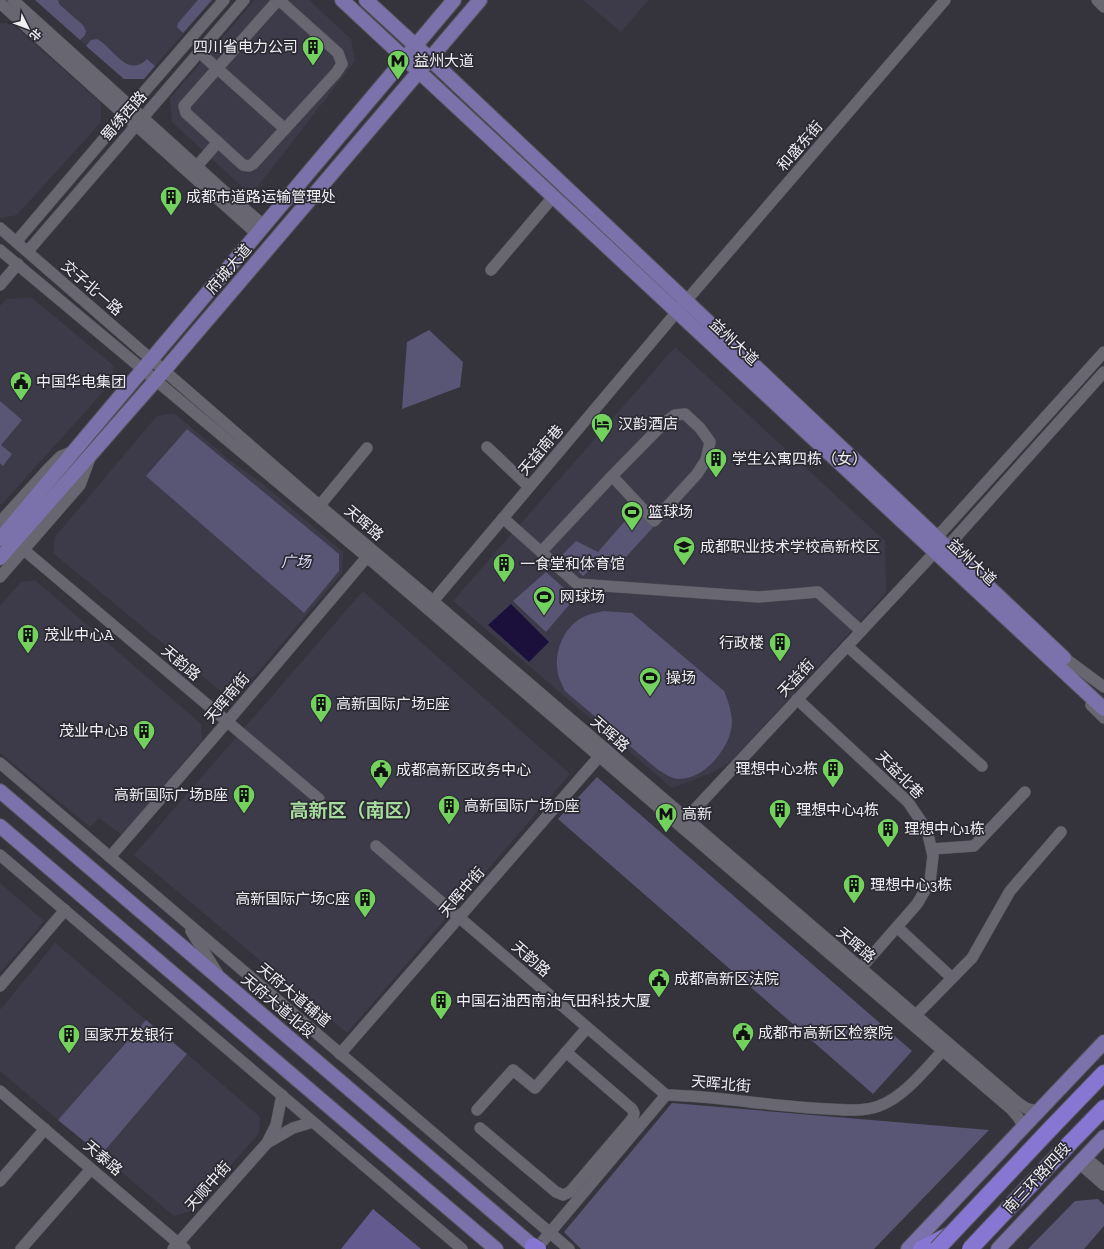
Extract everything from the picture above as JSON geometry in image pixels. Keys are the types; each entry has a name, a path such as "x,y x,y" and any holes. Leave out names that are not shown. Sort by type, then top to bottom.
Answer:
{"highway":[{"name":"南三环路四段","path":"937,1249 1104,1073"},
{"name":"南三环路四段","path":"971,1249 1104,1108"},
{"path":"921,1249 952,1233"}],"main road":[{"name":"益州大道","path":"342,0 553,197 681,306"},
{"name":"益州大道","path":"366,0 430,59 681,306 940,545 1062,663 1104,709"},
{"name":"府城大道","path":"0,539 261,231 454,0"},
{"name":"府城大道","path":"0,558 160,375 480,0"},
{"name":"益州大道","path":"1062,663 1104,696"},
{"name":"天府大道北段","path":"0,791 536,1248"},
{"path":"0,826 496,1249"},
{"path":"908,1249 1104,1042"},
{"path":"998,1249 1104,1137"}],"street":[{"path":"4,0 0,4 128,111"},
{"path":"13,0 128,111 261,231"},
{"name":"蜀绣西路","path":"16,242 224,0"},
{"name":"蜀绣西路","path":"28,252 244,0"},
{"path":"278,0 338,53 342,64 285,129 253,164 249,166 243,165 186,113 184,106 217,68 278,0"},
{"name":"和盛东街","path":"681,306 945,0"},
{"path":"1097,0 1104,7"},
{"path":"199,52 285,129"},
{"path":"139,121 197,166 261,231"},
{"path":"197,166 218,142"},
{"path":"491,270 553,197"},
{"name":"交子北一路","path":"0,228 28,252 148,365"},
{"name":"交子北一路","path":"2,256 18,264 160,375"},
{"path":"0,285 18,264"},
{"name":"天益南巷","path":"430,605 681,306"},
{"path":"940,545 1104,352"},
{"path":"940,545 1104,372"},
{"name":"天晖路","path":"160,375 946,1047 1029,1110 1034,1111 1041,1109"},
{"path":"541,552 612,476 663,424 675,415 685,414 700,428 710,442 706,460 697,474 654,520 612,476"},
{"path":"317,509 367,448"},
{"path":"487,448 529,487"},
{"path":"0,522 61,456 76,449"},
{"path":"0,577 80,485 92,454"},
{"name":"天晖路","path":"317,509 367,557 430,605"},
{"path":"503,518 577,584 759,597 818,592 861,631"},
{"name":"天益街","path":"682,822 940,545"},
{"name":"天韵路","path":"24,550 319,799"},
{"name":"天晖南街","path":"110,857 367,557"},
{"path":"847,646 982,766"},
{"path":"1062,663 1104,687"},
{"path":"1062,663 1088,702 1104,718"},
{"name":"天益北巷","path":"798,699 908,802 927,830 932,849 933,856 930,882 917,904 861,968"},
{"name":"天晖中街","path":"340,1054 602,754"},
{"name":"天府大道辅道","path":"0,764 569,1249"},
{"path":"932,849 974,846 1025,792"},
{"name":"天晖路","path":"682,822 861,968 916,1015 946,1047 1018,1116 1024,1127"},
{"path":"916,1015 972,958 1010,891 1061,832"},
{"name":"天韵路","path":"376,846 666,1095"},
{"path":"0,855 462,1249"},
{"path":"0,986 65,910"},
{"path":"184,921 224,982"},
{"path":"897,927 952,978"},
{"path":"477,1110 513,1070 535,1088 587,1028"},
{"name":"天晖北街","path":"666,1095 719,1098 799,1108 864,1110 892,1100 906,1090 946,1047"},
{"path":"480,1128 556,1192 563,1195 570,1192 633,1118 634,1113 632,1109 566,1052"},
{"name":"天泰路","path":"0,1091 179,1247"},
{"path":"266,1143 276,1125 282,1095"},
{"path":"536,1248 666,1095"},
{"path":"266,1143 293,1128 314,1122"},
{"path":"0,1180 45,1129"},
{"name":"天顺中街","path":"179,1247 266,1143"},
{"path":"1082,1160 1104,1173"},
{"path":"1082,1160 1104,1185"},
{"path":"21,1249 91,1169"}],"shaded area":[{"path":"35,0 212,0 144,79 124,79"},
{"path":"255,0 309,0 351,39 355,61 251,195 172,122 170,98"},
{"path":"583,0 648,0 621,32"},
{"path":"0,23 11,23 101,103 101,122 17,215 1,218 0,217"},
{"path":"32,298 114,366 112,382 3,503 0,504 0,306 6,299"},
{"name":"成都职业技术学校高新校区","path":"675,347 885,541 886,593 731,761 712,773 672,788 453,601"},
{"path":"174,413 228,459 264,485 343,552 342,573 239,694 223,693 53,553 55,537 157,416"},
{"path":"35,580 201,724 202,740 122,835 99,818 90,827 0,753 0,606 21,582"},
{"path":"363,591 570,774 347,1033 134,855"},
{"path":"511,604 549,642 529,662 488,625"},
{"path":"0,883 44,921 0,973"},
{"path":"55,943 146,1020 58,1120 0,1071 0,1010"},
{"path":"187,1054 260,1117 259,1133 191,1211 174,1216 101,1155"},
{"path":"373,1209 421,1249 341,1249"}],"green space":[{"path":"35,0 58,0 59,4 83,25 86,31 85,35 80,40"},
{"path":"198,0 212,0 183,33 177,27 178,23"},
{"path":"97,39 127,64 133,66 140,64 147,59 155,66 144,79 124,79 86,46 91,40"},
{"path":"429,330 463,362 460,387 402,409 407,342"},
{"path":"0,401 22,420 1,445 12,454 3,466 0,463"},
{"name":"广场","path":"187,429 339,554 339,571 304,613 146,476"},
{"name":"篮球场","path":"639,505 657,523 614,570 601,559 583,576 562,555 576,541 598,552"},
{"name":"网球场","path":"546,572 575,598 546,632 513,601"},
{"name":"操场","path":"603,611 632,613 724,691 731,715 732,723 730,733 726,743 713,762 694,776 684,779 673,778 657,769 565,691 559,676 557,665 557,656 562,639 573,624 580,619 590,614"},
{"path":"597,777 912,1051 873,1094 558,819"},
{"path":"146,1020 187,1054 101,1155 58,1120"},
{"path":"672,1103 989,1130 874,1249 581,1249 564,1232"},
{"path":"1098,1199 1104,1205 1104,1226 1084,1249 1028,1249 1075,1201"}],"place":[{"name":"四川省电力公司","path":"313,66"},
{"name":"益州大道","path":"398,80"},
{"name":"成都市道路运输管理处","path":"171,216"},
{"name":"中国华电集团","path":"21,402"},
{"name":"汉韵酒店","path":"602,444"},
{"name":"学生公寓四栋（女）","path":"716,478"},
{"name":"篮球场","path":"632,532"},
{"name":"成都职业技术学校高新校区","path":"684,566"},
{"name":"一食堂和体育馆","path":"504,584"},
{"name":"网球场","path":"544,616"},
{"name":"茂业中心A","path":"28,654"},
{"name":"行政楼","path":"780,662"},
{"name":"操场","path":"650,698"},
{"name":"高新国际广场E座","path":"321,724"},
{"name":"茂业中心B","path":"144,750"},
{"name":"理想中心2栋","path":"833,788"},
{"name":"成都高新区政务中心","path":"381,790"},
{"name":"高新国际广场B座","path":"244,814"},
{"name":"高新国际广场D座","path":"449,826"},
{"name":"理想中心4栋","path":"780,830"},
{"name":"高新","path":"666,834"},
{"name":"理想中心1栋","path":"888,848"},
{"name":"理想中心3栋","path":"854,904"},
{"name":"高新国际广场C座","path":"365,918"},
{"name":"成都高新区法院","path":"659,998"},
{"name":"中国石油西南油气田科技大厦","path":"441,1020"},
{"name":"成都市高新区检察院","path":"743,1052"},
{"name":"国家开发银行","path":"69,1054"}],"district":[{"name":"高新区（南区）","path":"356,810"}]}
